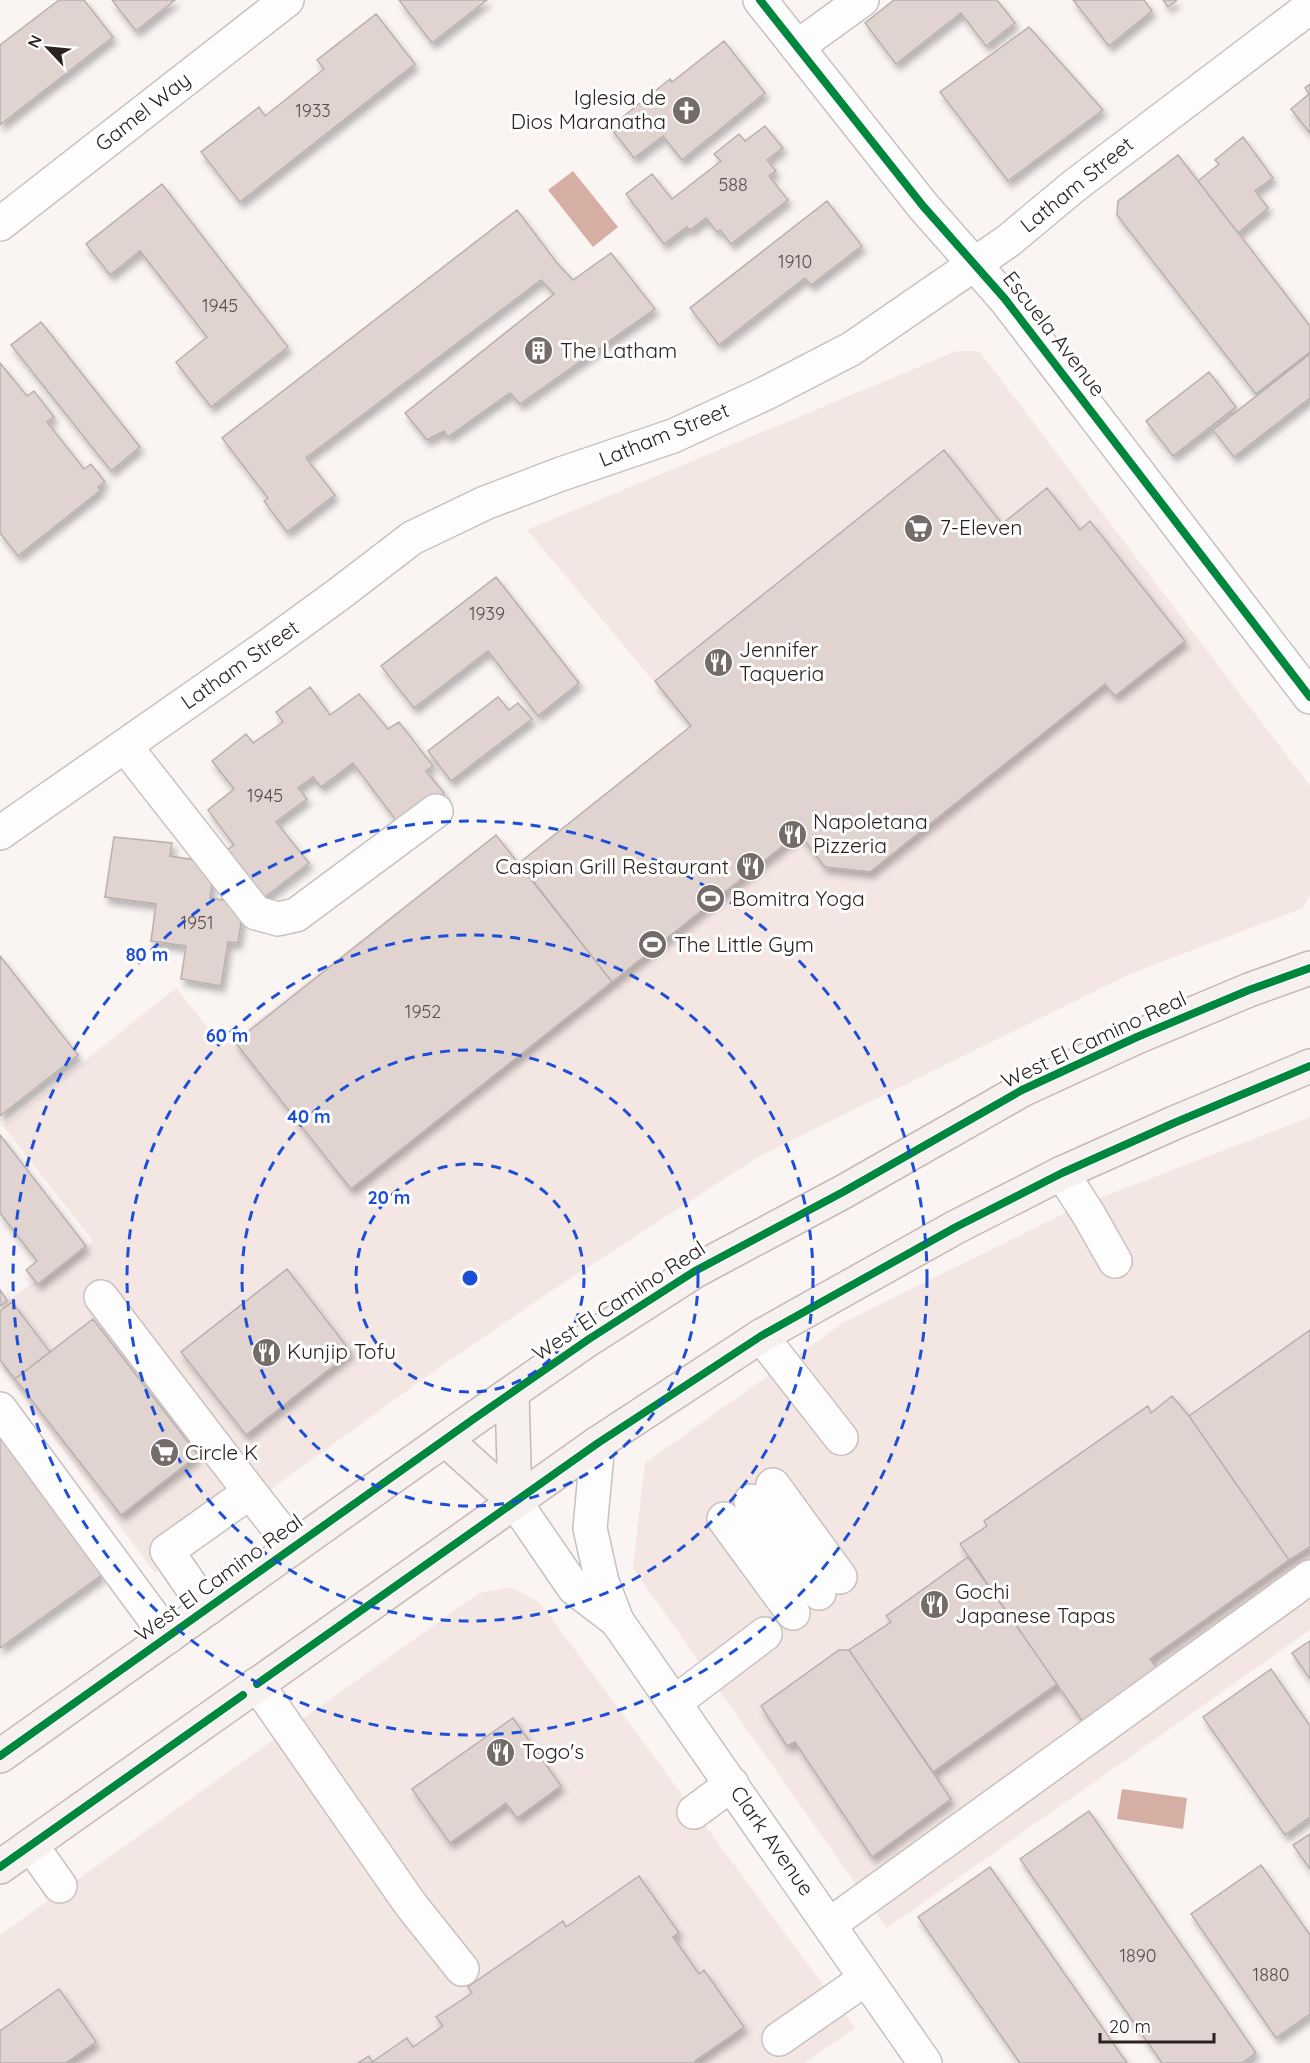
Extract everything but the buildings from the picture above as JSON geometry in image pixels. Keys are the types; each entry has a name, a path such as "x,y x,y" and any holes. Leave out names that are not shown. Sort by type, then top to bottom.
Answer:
{"main road":[{"name":"West El Camino Real","path":"0,1756 475,1418 589,1339 695,1271 843,1192 1022,1090 1137,1037 1249,990 1310,968"},
{"path":"0,1867 598,1443 761,1336 946,1232 1062,1173 1310,1066"},
{"path":"512,1393 515,1502"},
{"path":"446,1439 515,1502"}],"street":[{"name":"Gamel Way","path":"0,224 287,0"},
{"name":"Escuela Avenue","path":"760,0 923,206 1005,299 1310,697"},
{"path":"797,47 862,0"},
{"name":"Latham Street","path":"0,833 313,614 412,538 485,503 561,474 673,436 764,394 851,349 1008,242 1074,186 1310,7"},
{"path":"125,746 256,913 278,919 296,915 436,811"},
{"path":"1062,1173 1115,1261"},
{"path":"101,1296 292,1547"},
{"path":"761,1336 841,1438"},
{"path":"0,1409 168,1637"},
{"name":"Clark Avenue","path":"598,1443 590,1528 602,1582 617,1621 925,2063"},
{"path":"207,1610 167,1551 250,1492"},
{"path":"762,1493 830,1585"},
{"name":"Clark Avenue","path":"515,1502 574,1588 617,1621"},
{"path":"724,1519 793,1613"},
{"path":"830,1925 1310,1577"},
{"path":"674,1703 765,1635"},
{"path":"257,1684 411,1905 462,1969"},
{"path":"694,1812 732,1784"},
{"path":"31,1845 60,1886"},
{"path":"779,2039 865,1978"}],"shaded area":[{"path":"573,171 618,227 593,247 548,190"},
{"path":"957,351 979,351 1310,786 1310,894 1303,908 1130,974 758,1157 548,1293 430,1374 155,1573 0,1365 0,1306 93,1241 3,1126 176,988 223,1047 496,835 519,863 691,726 527,530"},
{"path":"1310,1117 1310,1630 887,1928 633,1568 645,1463 843,1323 1079,1206"},
{"path":"512,1587 541,1604 855,2028 805,2063 0,2063 0,1935 479,1593"},
{"path":"1122,1789 1187,1798 1183,1829 1117,1819"}],"cycle path":[{"path":"760,0 923,206 1005,299 1310,697"},
{"path":"0,1756 475,1418 589,1339 695,1271 843,1192 1022,1090 1137,1037 1249,990 1310,968"},
{"path":"257,1684 598,1443 761,1336 956,1227 1062,1173 1310,1066"},
{"path":"0,1867 243,1695"}],"place":[{"name":"Iglesia de Dios Maranatha","path":"687,110"},
{"name":"The Latham","path":"539,351"},
{"name":"7-Eleven","path":"919,528"},
{"name":"Jennifer Taqueria","path":"718,662"},
{"name":"Napoletana Pizzeria","path":"792,834"},
{"name":"Caspian Grill Restaurant","path":"750,867"},
{"name":"Bomitra Yoga","path":"711,899"},
{"name":"The Little Gym","path":"653,945"},
{"name":"Kunjip Tofu","path":"266,1352"},
{"name":"Circle K","path":"164,1453"},
{"name":"Gochi Japanese Tapas","path":"934,1604"},
{"name":"Togo's","path":"501,1752"}]}
